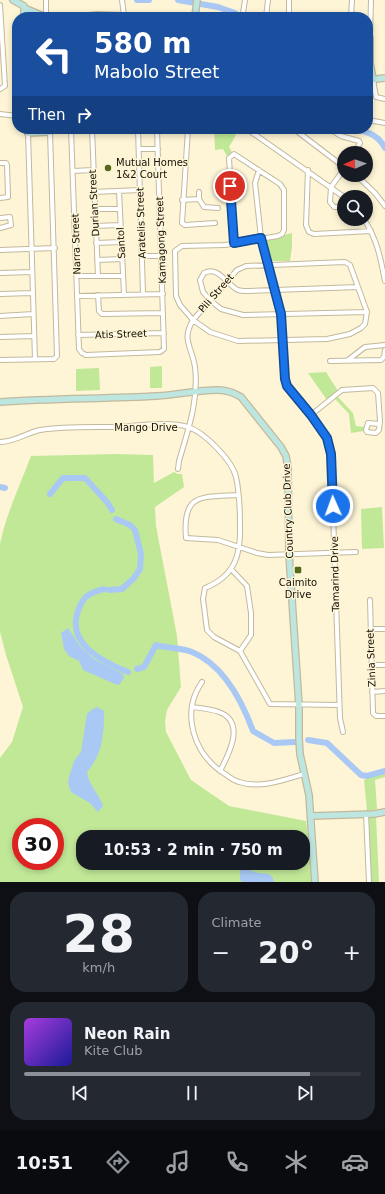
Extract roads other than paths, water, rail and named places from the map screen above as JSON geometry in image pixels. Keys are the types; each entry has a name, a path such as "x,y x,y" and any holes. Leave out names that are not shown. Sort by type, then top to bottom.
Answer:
{"street":[{"path":"13,0 24,4 38,12"},
{"path":"46,0 46,12"},
{"path":"122,0 124,12"},
{"path":"243,12 244,0"},
{"path":"267,12 268,0"},
{"path":"289,0 289,12"},
{"path":"351,12 352,0"},
{"path":"370,12 371,0"},
{"path":"0,5 2,89"},
{"path":"373,79 385,78"},
{"path":"373,88 376,97 385,99"},
{"path":"0,114 12,115"},
{"path":"373,121 385,123"},
{"path":"28,134 35,359"},
{"path":"0,360 56,358 55,248 50,134"},
{"name":"Narra Street","path":"71,134 78,296 78,336 79,349 86,355"},
{"name":"Durian Street","path":"92,134 93,192 98,276"},
{"name":"Aratelis Street","path":"138,134 143,294"},
{"name":"Kamagong Street","path":"86,355 163,351 162,256 157,134"},
{"path":"188,134 182,200 183,225 215,223"},
{"path":"254,134 308,170 337,192"},
{"path":"300,134 337,163"},
{"path":"338,134 359,141 360,143 358,146"},
{"path":"139,149 158,149"},
{"path":"178,469 196,398 195,367 187,333 193,320 180,305 176,296 176,251 182,246 225,245 282,234 284,230 284,190 280,184 234,154 229,158 234,243"},
{"path":"0,163 6,163 8,197 0,198"},
{"path":"73,171 93,170"},
{"name":"Tamarind Drive","path":"259,170 255,183 261,238 281,314 284,371 287,386 311,415 327,438 331,454 339,705 340,722 343,732"},
{"path":"308,170 306,226 309,232 314,234 371,231"},
{"path":"337,178 331,187 331,204 337,205"},
{"path":"363,182 375,193 385,206"},
{"path":"93,192 140,190"},
{"name":"Santol","path":"119,191 124,294"},
{"path":"199,192 199,200 204,207 218,208"},
{"path":"182,200 199,200"},
{"path":"95,209 120,209"},
{"path":"0,218 10,217 11,225 0,228"},
{"path":"95,226 120,225"},
{"path":"368,226 381,258 385,282"},
{"path":"96,243 121,242"},
{"path":"0,250 55,248"},
{"path":"142,256 162,256"},
{"path":"97,260 122,259"},
{"name":"Pili Street","path":"345,262 350,265 366,312 364,324 361,328 350,334 327,339 238,341 225,339 210,332 193,320 237,270 246,266 268,264 345,262"},
{"path":"358,287 237,290 215,272 207,271 200,280 203,292 210,300 221,308 237,314 366,312"},
{"path":"0,273 32,272"},
{"path":"77,276 123,276"},
{"path":"0,294 32,293"},
{"path":"78,296 163,294"},
{"path":"98,295 99,311 102,314 163,313"},
{"path":"0,316 33,314"},
{"name":"Atis Street","path":"78,336 164,332"},
{"path":"0,338 34,336"},
{"path":"348,360 365,347 385,345"},
{"path":"330,361 381,360 384,357 385,350"},
{"path":"311,415 342,390 373,388 378,393 379,424"},
{"name":"Country Club Drive","path":"0,402 44,399 158,396 195,391 218,390 232,392 241,397 281,447 286,456 288,468 289,554 299,706 300,754 309,795 314,882"},
{"name":"Mango Drive","path":"0,442 11,442 40,430 155,425 188,427 198,432 212,443 236,475 240,524 240,548 232,570"},
{"path":"238,495 202,498 193,503 185,516 186,538 218,540 240,548 268,555 356,552"},
{"path":"240,651 251,635 251,613 247,586 232,570 225,577 205,588 202,599 207,630 214,637 240,651 270,704 299,706 339,705"},
{"name":"Zinia Street","path":"370,600 374,715 385,716"},
{"path":"370,629 385,629"},
{"path":"372,665 385,665"},
{"path":"202,682 190,715 194,738 210,761 220,771 238,782 252,784 279,781 304,774"},
{"path":"372,692 385,691"},
{"path":"192,707 220,712 228,718 232,725 233,741 231,751 220,771"},
{"path":"311,816 385,812"},
{"path":"366,814 369,882"}],"water":[{"path":"68,628 80,646 94,659 123,674 124,678 119,685 83,670 79,661 69,656 64,649 61,633"},
{"path":"97,707 104,711 102,743 96,758 87,772 88,777 103,806 98,812 90,803 71,792 68,783 74,761 81,752 87,714"},
{"path":"240,870 250,870 258,873 269,874 273,878 274,882 243,882 240,880"}],"waterway":[{"path":"137,0 149,0"},
{"path":"178,0 218,7 232,12"},
{"path":"370,134 380,140 385,148"},
{"path":"50,494 63,478 85,478 107,502 112,510"},
{"path":"0,487 5,488"},
{"path":"109,590 122,589 134,578 140,569 141,554 135,530 130,525 116,519"},
{"path":"104,589 90,594 82,602 78,611 76,623 77,633 82,642 98,657 128,672"},
{"path":"137,669 144,667 156,645 192,652 213,666 230,685 237,696 253,731 274,743 295,742"},
{"path":"308,740 327,743 361,775 367,776 385,771"}],"place":[{"name":"Mutual Homes 1&2 Court","path":"108,168"},
{"name":"Caimito Drive","path":"298,570"}]}
